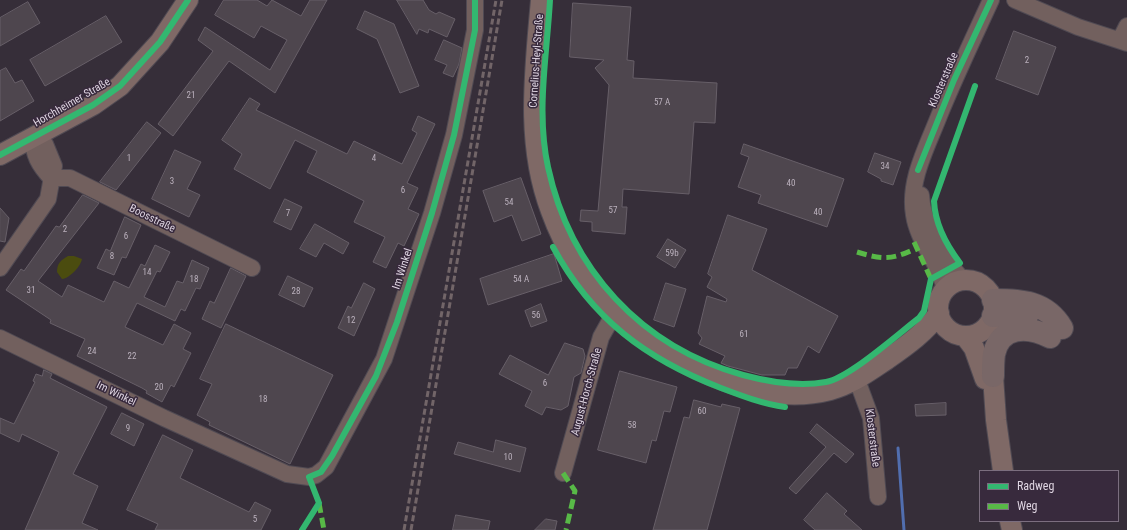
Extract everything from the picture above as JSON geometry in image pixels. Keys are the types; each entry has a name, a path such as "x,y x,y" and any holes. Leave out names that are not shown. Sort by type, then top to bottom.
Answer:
{"highway":[{"path":"977,322 1009,314 1024,314 1040,322 1056,333 1031,330 1016,330 1008,332 998,343 994,354 993,376"}],"main road":[{"name":"Horchheimer Straße","path":"0,155 93,105 120,86 160,42 188,0"},
{"name":"Cornelius-Heyl-Straße","path":"541,0 534,113 536,143 545,193 562,235 574,257 598,292 615,312 647,340 685,365 751,388 768,392 802,394 830,390 857,380 928,329 939,313"},
{"path":"977,322 945,326 939,313 940,298 946,289 953,283 963,280 973,281 982,284 989,291 977,322 974,348 996,420"},
{"name":"Cornelius-Heyl-Straße","path":"899,351 977,322"},
{"path":"977,322 993,376 996,420 1003,470"}],"street":[{"name":"Im Winkel","path":"0,338 164,418 287,474 309,477 321,472 332,456 384,359 444,173 473,45 476,22 475,0"},
{"name":"Klosterstraße","path":"946,289 942,273 924,243 914,216 914,191 921,163 954,80 990,0"},
{"path":"1015,0 1078,28 1124,42 1127,26"},
{"path":"0,268 48,200 51,178 42,168 33,150 33,137"},
{"name":"Klosterstraße","path":"921,163 920,190 924,213 952,268 963,280"},
{"name":"Boosstraße","path":"51,178 70,178 252,268"},
{"name":"August-Horch-Straße","path":"563,473 602,337 615,312"},
{"name":"Klosterstraße","path":"857,380 871,418 878,497"}],"shaded area":[{"path":"68,256 74,256 82,259 80,265 75,271 62,279 57,272 58,266 61,260"}],"building":[{"path":"224,0 257,0 267,6 272,0 301,16 310,0 327,0 275,93 229,61 173,136 158,124 213,51 198,40 205,27 270,70 287,40 261,26 254,38 215,15"},
{"path":"397,0 423,0 429,10 436,14 439,12 455,19 447,37 429,29 428,33 419,29 417,34"},
{"path":"28,2 40,23 0,46 0,18"},
{"path":"573,3 631,7 627,60 634,61 633,78 717,83 715,123 694,122 689,194 623,189 622,207 627,207 625,234 592,231 592,222 580,221 581,210 598,211 609,85 595,68 604,60 570,57"},
{"path":"365,11 394,24 419,86 400,93 377,39 357,29"},
{"path":"106,16 122,42 45,86 30,60"},
{"path":"1014,31 1056,47 1038,95 996,79"},
{"path":"444,40 462,48 459,64 453,77 443,73 447,65 435,60"},
{"path":"6,68 15,83 22,80 34,101 0,121 0,71"},
{"path":"250,98 260,104 256,110 347,154 354,141 402,164 417,133 412,130 418,116 435,124 407,183 418,188 408,209 419,214 404,246 398,243 386,268 373,262 385,237 354,222 364,201 307,172 317,151 295,140 270,189 234,169 242,154 222,140"},
{"path":"147,122 161,133 116,190 100,182"},
{"path":"744,144 844,179 827,227 758,203 761,195 738,187 749,157 741,154"},
{"path":"175,150 201,162 187,189 200,195 189,217 152,199"},
{"path":"875,153 901,162 893,185 881,181 881,179 868,172"},
{"path":"521,178 541,234 522,241 512,215 494,222 483,191"},
{"path":"83,195 99,203 38,281 62,297 68,285 104,302 114,281 129,288 141,264 145,266 155,245 170,252 160,272 157,271 144,297 165,307 177,281 183,283 192,260 209,268 200,289 196,288 185,311 181,309 175,321 137,303 125,327 163,345 174,324 191,333 183,349 191,353 174,387 171,385 162,402 146,393 147,391 142,388 77,356 85,339 50,323 51,320 6,290 21,269 24,271 56,226 59,227"},
{"path":"285,199 302,207 291,230 274,222"},
{"path":"0,208 9,218 5,242 0,241"},
{"path":"728,215 767,229 752,270 838,316 819,353 808,346 797,368 788,368 785,375 762,375 728,366 721,363 725,356 699,344 702,338 698,333 707,296 726,302 727,299 707,287 712,277 708,274"},
{"path":"125,217 141,225 126,258 122,257 114,275 97,268 106,249 110,251"},
{"path":"315,224 349,243 343,254 324,243 316,257 300,249"},
{"path":"668,239 686,250 675,268 657,257"},
{"path":"554,254 562,281 488,305 480,279"},
{"path":"231,268 246,276 221,328 202,319 210,301 214,303"},
{"path":"288,276 313,288 304,307 279,295"},
{"path":"364,283 375,289 354,336 338,328 348,306 351,308"},
{"path":"666,283 686,289 674,327 654,320"},
{"path":"541,304 547,321 531,327 525,311"},
{"path":"226,324 333,375 290,464 209,425 210,422 197,415 212,384 200,379"},
{"path":"565,343 583,349 585,356 581,373 574,377 568,406 561,410 546,407 542,415 525,406 532,391 499,374 510,355 548,375"},
{"path":"44,370 52,374 50,378 107,407 73,474 98,486 82,523 98,530 25,530 59,452 22,434 19,442 0,433 0,418 14,424 35,382 33,381 36,374 42,376"},
{"path":"620,371 677,387 670,412 664,411 656,441 652,440 646,463 598,450"},
{"path":"694,400 721,407 722,404 740,408 707,530 653,530 684,417 689,418"},
{"path":"946,403 946,415 916,416 915,405"},
{"path":"122,413 144,424 134,446 111,434"},
{"path":"817,424 854,454 846,463 834,453 796,494 789,488 826,447 810,433"},
{"path":"163,435 193,450 180,478 249,512 255,502 271,510 261,530 155,530 158,524 127,510"},
{"path":"496,440 526,448 520,472 454,454 458,442 493,452"},
{"path":"827,493 847,511 844,514 862,530 815,530 804,520"},
{"path":"456,515 490,521 488,530 453,530"},
{"path":"546,519 557,521 555,530 535,530"}],"waterway":[{"path":"898,448 904,530"}],"railway":[{"path":"404,530 496,0"},
{"path":"411,530 502,0"}],"marked path":[{"path":"914,242 931,279 930,282"},
{"path":"857,252 887,258 901,255 917,248"},
{"path":"563,473 575,491 566,530"},
{"path":"319,503 324,530"}],"cycle path":[{"path":"0,155 93,105 120,86 160,42 188,0"},
{"path":"302,530 319,503 309,477 321,472 332,456 376,376 397,322 432,213 454,135 475,30 475,0"},
{"path":"550,0 543,84 543,125 545,146 548,167 559,204 573,239 592,270 616,299 642,324 673,345 706,362 743,375 763,380 805,384 826,382 847,373 919,318 924,311 931,279 960,263 942,234 934,201 975,86"},
{"path":"918,170 954,80 991,0"},
{"path":"553,247 568,273 585,295 604,316 645,350 694,377 721,388 761,402 785,407"}]}
